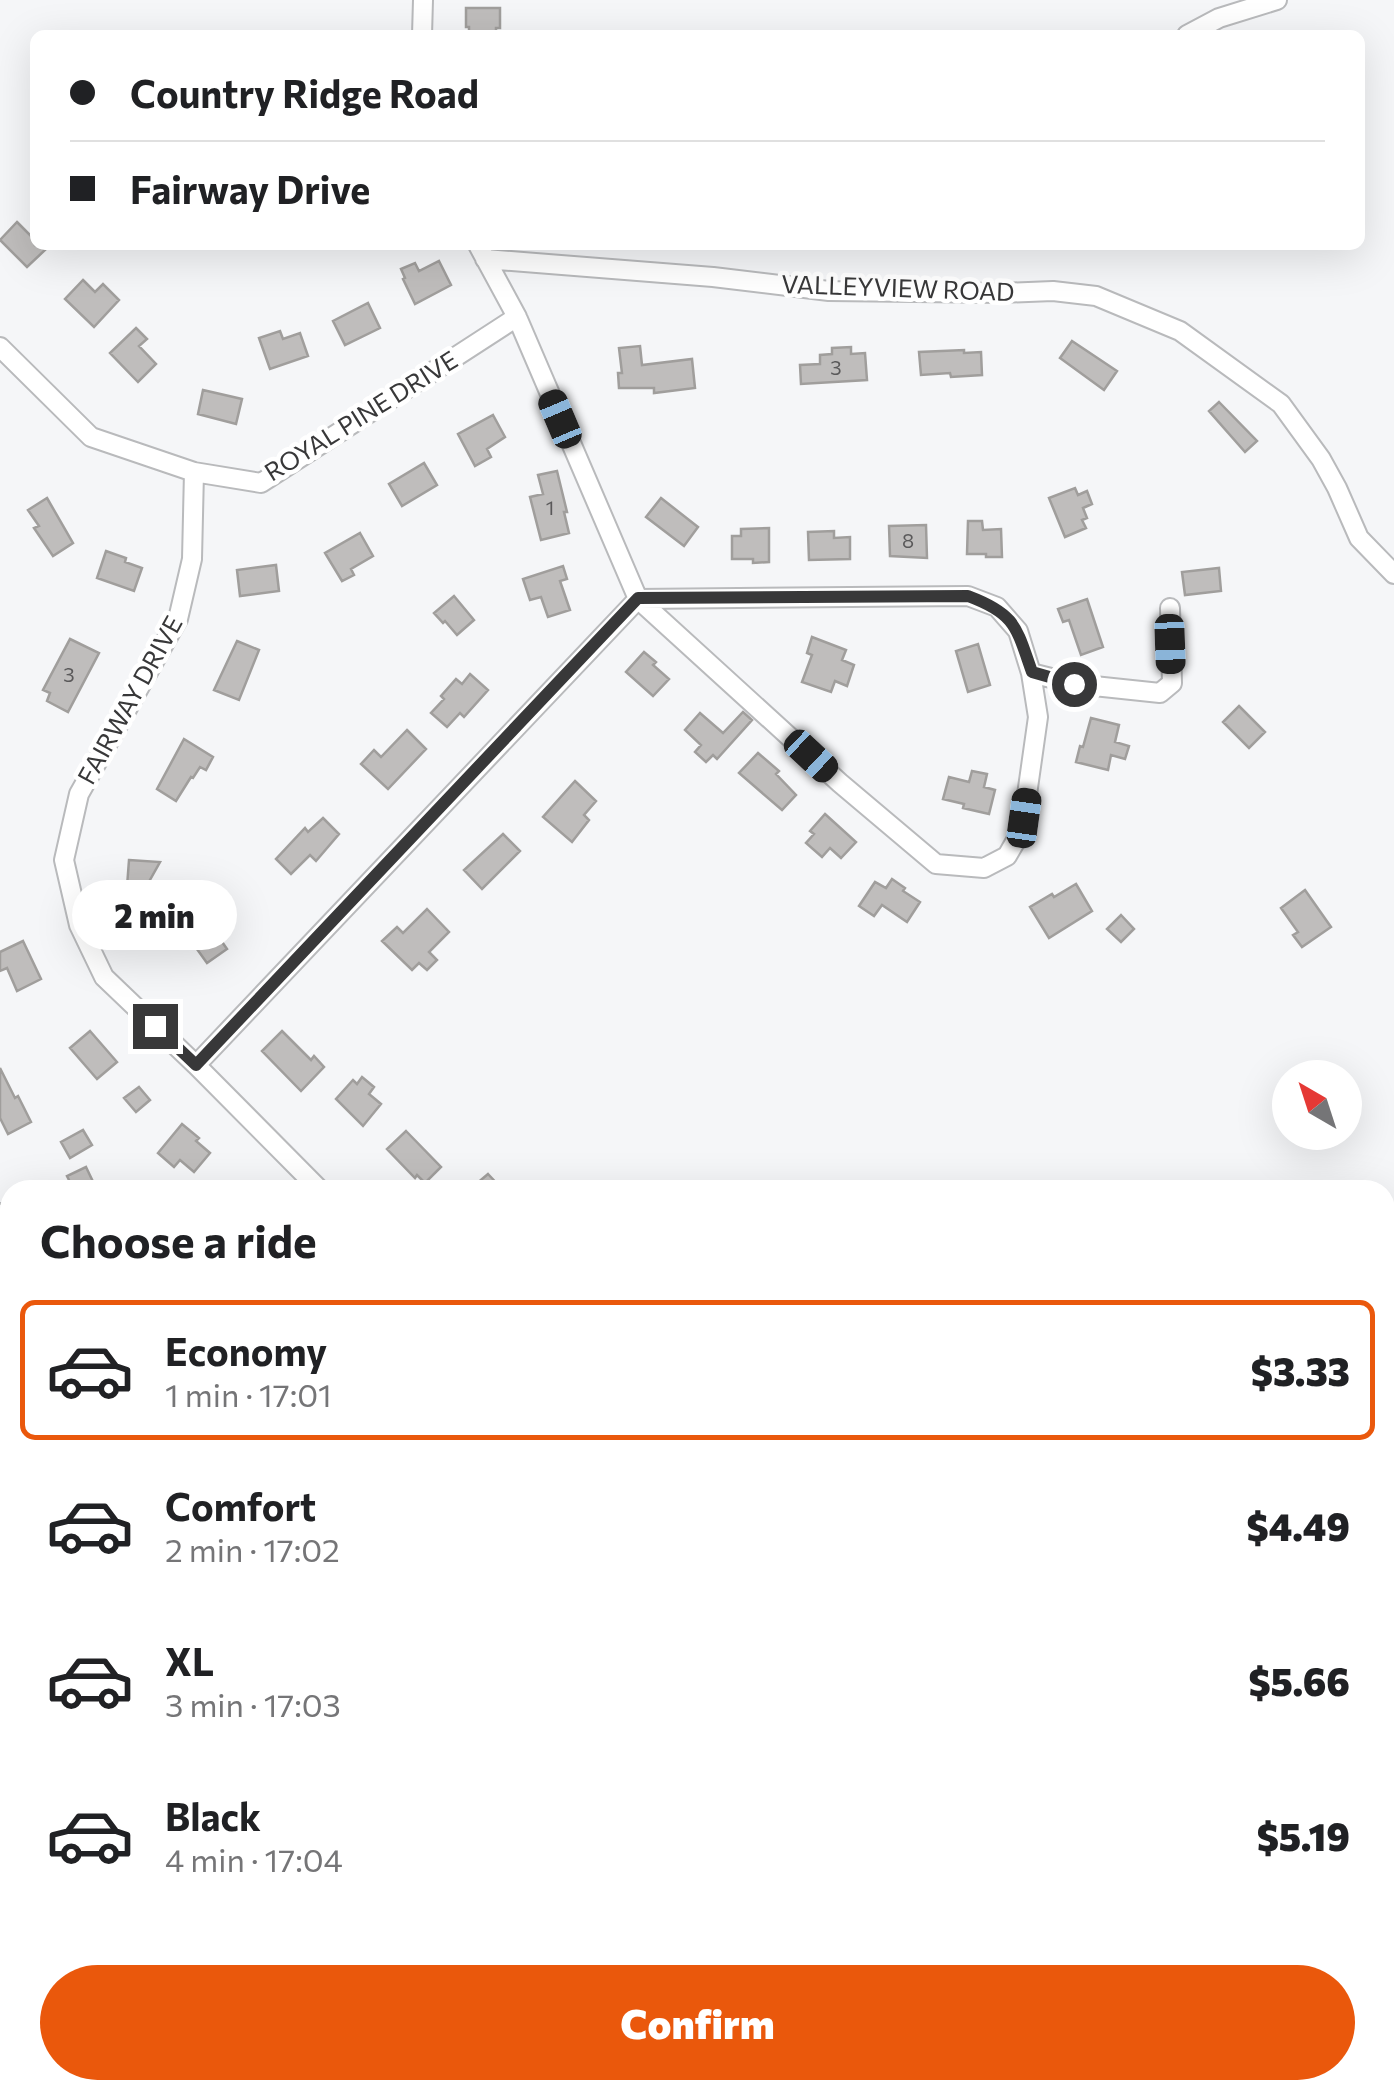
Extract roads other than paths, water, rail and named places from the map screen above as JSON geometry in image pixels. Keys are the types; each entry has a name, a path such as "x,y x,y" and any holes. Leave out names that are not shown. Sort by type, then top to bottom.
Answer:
{"street":[{"path":"422,0 422,30"},
{"path":"1196,30 1219,18 1277,0"},
{"path":"196,1065 638,598 968,596 996,607 1018,631 1032,672 1038,717 1022,830 1007,856 984,868 936,864 840,783 638,598 516,317 482,252"},
{"name":"VALLEYVIEW ROAD","path":"482,252 828,290 1053,291 1096,296 1180,332 1281,404 1321,459 1359,538 1394,574"},
{"name":"ROYAL PINE DRIVE","path":"0,347 91,437 194,472 262,482 516,317"},
{"name":"FAIRWAY DRIVE","path":"194,472 192,559 178,619 79,794 64,860 79,925 104,977 310,1180"},
{"path":"1032,672 1074,684 1160,693 1172,683 1170,608"}]}
